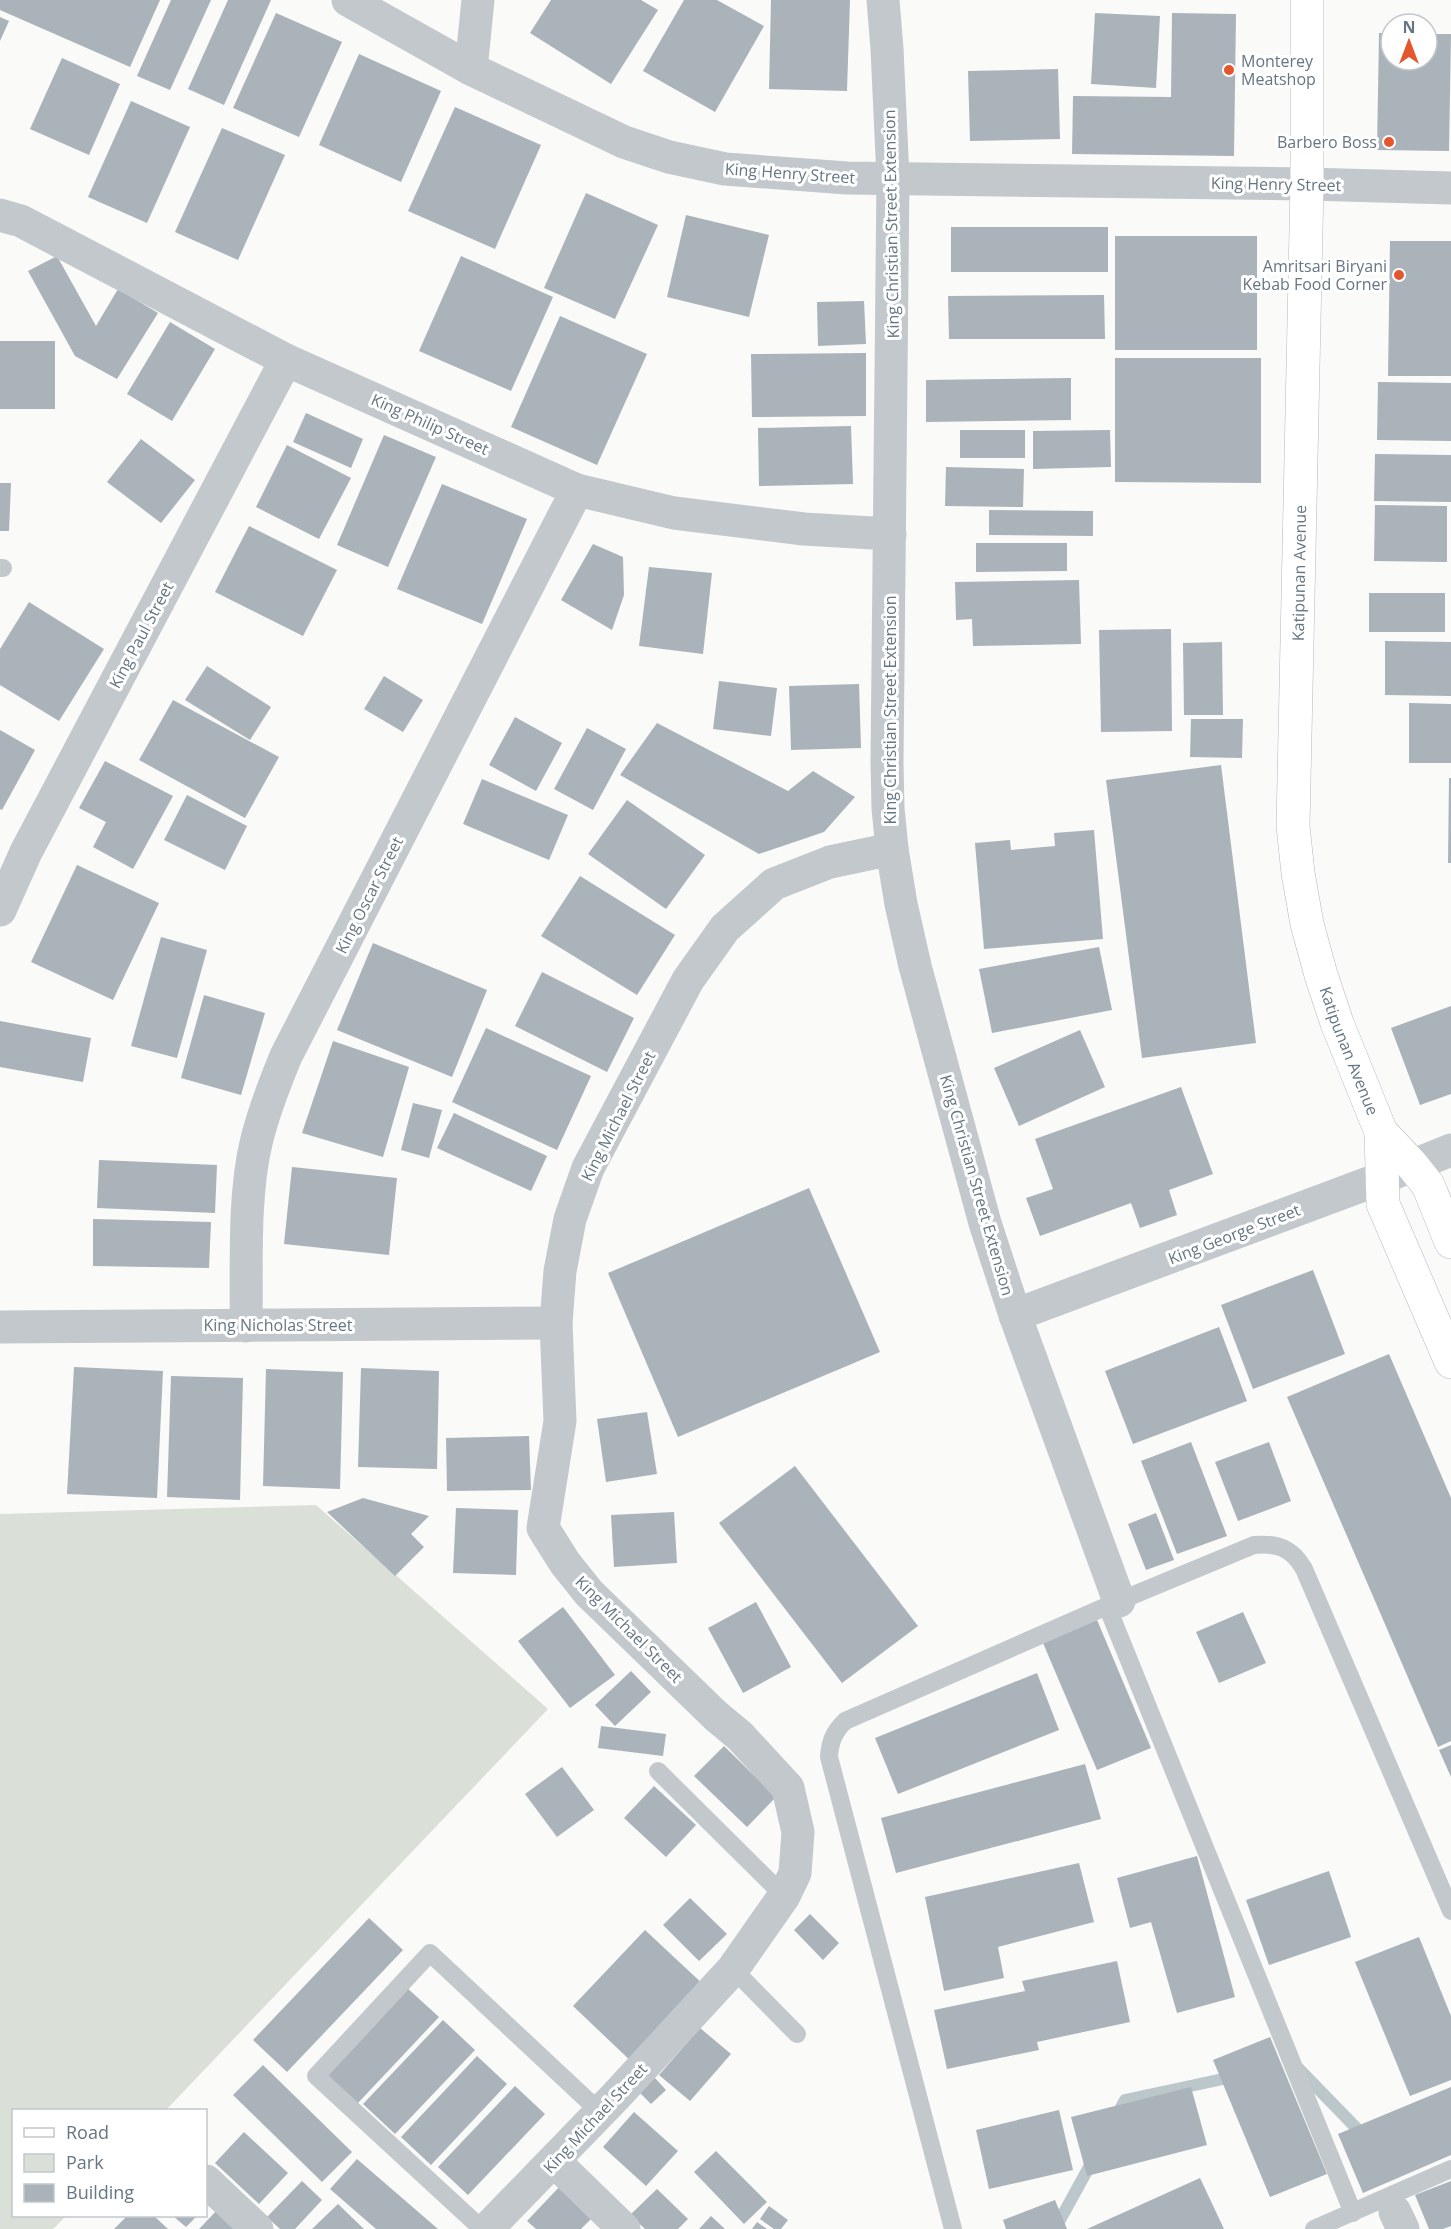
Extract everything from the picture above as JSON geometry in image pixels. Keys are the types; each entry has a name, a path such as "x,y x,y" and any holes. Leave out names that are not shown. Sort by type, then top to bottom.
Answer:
{"main road":[{"name":"Katipunan Avenue","path":"1307,0 1307,184 1293,826 1307,924 1321,975 1337,1023 1381,1132 1383,1204 1451,1362"},
{"name":"Katipunan Avenue","path":"1381,1132 1428,1185 1451,1242"}],"street":[{"name":"King Henry Street","path":"348,0 471,69 624,142 669,157 725,169 782,175 893,178 1451,188"},
{"path":"471,69 478,0"},
{"name":"King Christian Street Extension","path":"883,0 893,178 887,762 892,849 915,966 986,1223 1113,1603"},
{"name":"King Philip Street","path":"0,215 21,221 286,360 577,490 674,513 804,529 890,534"},
{"name":"King Paul Street","path":"0,910 26,852 286,360"},
{"name":"King Oscar Street","path":"246,1326 249,1197 255,1145 268,1100 286,1056 577,490"},
{"name":"King Michael Street","path":"488,2229 734,1969 784,1896 795,1873 798,1832 788,1788 740,1736 716,1716 589,1593 543,1528 560,1421 556,1323 560,1271 570,1219 588,1168 688,980 725,928 774,884 830,862 892,849"},
{"name":"King George Street","path":"1016,1315 1451,1150"},
{"name":"King Nicholas Street","path":"0,1327 556,1323"},
{"path":"554,2161 624,2229"},
{"path":"207,2182 257,2229"}],"lane":[{"path":"952,2229 830,1757 830,1743 835,1731 845,1721 1113,1603 1254,1545 1271,1543 1287,1548 1298,1558 1304,1569 1451,1911"},
{"path":"1113,1603 1353,2212"},
{"path":"658,1771 784,1896"},
{"path":"482,2229 316,2076 430,1953 600,2112"},
{"path":"734,1969 797,2034"},
{"path":"1314,2229 1353,2212 1396,2213 1451,2169"}],"green space":[{"path":"316,1505 548,1709 167,2109 12,2109 12,2217 65,2217 53,2229 0,2229 0,1514"}],"building":[{"path":"0,0 160,0 130,67 0,10"},
{"path":"171,0 211,0 170,90 137,76"},
{"path":"228,0 271,0 224,105 188,89"},
{"path":"551,0 641,0 658,10 611,84 530,33"},
{"path":"684,0 717,0 764,26 715,112 643,71"},
{"path":"771,0 850,0 847,91 769,89"},
{"path":"276,13 342,42 299,137 233,108"},
{"path":"1095,13 1160,16 1156,88 1091,84"},
{"path":"1172,13 1236,14 1234,156 1072,154 1073,96 1171,97"},
{"path":"0,17 9,21 0,41"},
{"path":"1379,33 1379,72 1439,72 1439,34 1451,34 1449,151 1377,150"},
{"path":"359,54 441,91 401,182 319,145"},
{"path":"62,58 120,84 89,155 30,129"},
{"path":"1058,69 1060,139 970,141 968,71"},
{"path":"131,101 190,127 147,223 88,197"},
{"path":"455,107 541,145 495,249 408,211"},
{"path":"222,128 285,155 238,260 175,232"},
{"path":"586,193 658,225 615,319 544,288"},
{"path":"686,215 769,235 749,317 667,297"},
{"path":"951,227 1108,227 1108,272 951,272"},
{"path":"1115,236 1257,236 1257,350 1115,350"},
{"path":"1390,241 1451,241 1451,376 1388,376"},
{"path":"57,256 96,326 118,289 158,313 117,379 75,356 28,271"},
{"path":"461,256 553,297 511,391 419,351"},
{"path":"1104,295 1105,339 949,339 948,296"},
{"path":"864,301 866,344 818,346 817,302"},
{"path":"560,316 647,354 597,465 511,427"},
{"path":"170,322 215,349 172,421 127,394"},
{"path":"0,341 55,341 55,409 0,409"},
{"path":"866,353 866,416 752,417 751,354"},
{"path":"1115,358 1261,358 1261,483 1115,482"},
{"path":"1071,378 1071,420 926,422 926,380"},
{"path":"1378,382 1451,383 1451,441 1377,440"},
{"path":"306,413 363,439 351,468 293,442"},
{"path":"851,426 853,484 759,486 758,428"},
{"path":"960,430 1025,430 1025,458 960,458"},
{"path":"1110,430 1111,467 1033,469 1033,431"},
{"path":"384,435 436,457 388,567 337,545"},
{"path":"141,439 195,480 161,523 107,482"},
{"path":"287,445 351,478 319,539 256,507"},
{"path":"1375,454 1451,455 1451,502 1374,501"},
{"path":"946,467 1024,469 1023,507 945,506"},
{"path":"0,483 11,483 9,531 0,531"},
{"path":"442,484 527,519 482,624 397,589"},
{"path":"1375,505 1447,506 1447,562 1374,561"},
{"path":"989,510 1093,511 1093,536 989,535"},
{"path":"249,526 337,570 303,636 215,592"},
{"path":"976,543 1067,543 1067,571 976,572"},
{"path":"593,544 623,557 624,595 612,630 561,600"},
{"path":"649,567 712,573 703,654 639,646"},
{"path":"1079,580 1081,644 973,646 972,619 956,620 955,582"},
{"path":"1369,593 1445,593 1445,632 1369,632"},
{"path":"29,602 104,649 59,721 0,685 0,649"},
{"path":"1171,629 1172,731 1101,732 1099,630"},
{"path":"1385,641 1451,642 1451,696 1385,695"},
{"path":"1222,642 1223,715 1184,715 1183,643"},
{"path":"207,666 271,707 250,740 185,700"},
{"path":"384,676 423,700 403,732 364,709"},
{"path":"719,681 777,688 771,736 713,729"},
{"path":"859,684 861,748 791,750 789,686"},
{"path":"173,700 279,757 245,818 139,760"},
{"path":"1409,703 1451,704 1451,763 1409,763"},
{"path":"515,717 562,743 536,791 489,765"},
{"path":"1191,719 1243,719 1242,758 1190,757"},
{"path":"657,723 788,791 813,771 855,797 824,832 759,854 620,775"},
{"path":"587,728 626,749 593,810 554,789"},
{"path":"0,730 35,750 2,810 0,809"},
{"path":"105,761 173,796 133,869 93,847 106,822 79,808"},
{"path":"1221,765 1256,1043 1142,1058 1106,780"},
{"path":"1449,778 1451,778 1451,863 1448,863"},
{"path":"482,779 568,815 549,860 463,824"},
{"path":"187,795 247,826 225,870 164,840"},
{"path":"627,800 705,855 666,909 588,854"},
{"path":"1094,830 1103,939 984,949 975,843 1010,840 1011,850 1055,846 1054,833"},
{"path":"77,865 159,903 113,1000 31,962"},
{"path":"580,876 675,935 637,995 541,936"},
{"path":"161,937 207,950 177,1058 131,1046"},
{"path":"373,943 487,990 452,1077 337,1030"},
{"path":"1099,947 1112,1010 992,1033 979,969"},
{"path":"542,972 634,1018 607,1072 515,1026"},
{"path":"204,995 265,1013 241,1095 181,1078"},
{"path":"1451,1006 1451,1094 1420,1105 1391,1028"},
{"path":"0,1021 91,1038 83,1082 0,1067"},
{"path":"486,1028 591,1076 557,1150 452,1102"},
{"path":"1080,1030 1105,1087 1019,1126 994,1068"},
{"path":"333,1041 409,1067 383,1157 302,1133"},
{"path":"1181,1087 1213,1174 1169,1190 1177,1215 1140,1228 1131,1203 1040,1236 1026,1198 1053,1189 1035,1139"},
{"path":"413,1103 442,1110 429,1158 401,1150"},
{"path":"454,1113 547,1156 531,1191 437,1148"},
{"path":"99,1160 217,1165 215,1213 97,1208"},
{"path":"292,1167 397,1178 389,1255 284,1244"},
{"path":"809,1188 880,1352 678,1437 608,1273"},
{"path":"93,1219 211,1222 209,1268 93,1266"},
{"path":"1313,1270 1345,1354 1253,1389 1221,1305"},
{"path":"1219,1327 1247,1401 1133,1444 1105,1371"},
{"path":"1389,1354 1451,1498 1451,1741 1438,1747 1287,1397"},
{"path":"74,1367 163,1371 157,1498 67,1494"},
{"path":"361,1368 439,1371 437,1469 358,1467"},
{"path":"266,1369 343,1372 340,1489 263,1486"},
{"path":"171,1376 243,1378 240,1500 167,1497"},
{"path":"647,1412 657,1474 606,1482 597,1419"},
{"path":"529,1436 531,1490 447,1491 446,1438"},
{"path":"1191,1442 1227,1536 1177,1554 1141,1461"},
{"path":"1269,1442 1291,1501 1238,1521 1215,1462"},
{"path":"795,1466 918,1626 842,1683 719,1523"},
{"path":"363,1498 429,1516 411,1534 424,1547 395,1576 327,1512"},
{"path":"456,1508 518,1510 516,1575 453,1573"},
{"path":"674,1512 677,1563 614,1567 611,1515"},
{"path":"1156,1513 1174,1560 1146,1570 1128,1524"},
{"path":"756,1602 791,1667 743,1693 708,1628"},
{"path":"563,1607 615,1675 570,1708 518,1641"},
{"path":"1243,1612 1266,1663 1219,1683 1196,1632"},
{"path":"1097,1620 1151,1748 1097,1770 1043,1643"},
{"path":"631,1671 651,1692 615,1726 595,1705"},
{"path":"1037,1673 1059,1730 898,1794 875,1738"},
{"path":"601,1726 666,1734 663,1756 598,1748"},
{"path":"1451,1745 1451,1777 1439,1750"},
{"path":"724,1746 776,1797 747,1827 694,1776"},
{"path":"1085,1764 1101,1819 896,1873 881,1818"},
{"path":"562,1767 594,1810 557,1837 525,1794"},
{"path":"654,1786 696,1825 666,1857 624,1818"},
{"path":"1197,1856 1235,1997 1177,2013 1151,1922 1130,1928 1117,1878"},
{"path":"1079,1863 1094,1922 998,1947 1004,1978 944,1991 925,1897"},
{"path":"1329,1871 1351,1937 1269,1965 1246,1900"},
{"path":"690,1898 727,1934 699,1961 663,1925"},
{"path":"810,1914 839,1943 823,1960 794,1930"},
{"path":"369,1918 403,1950 287,2072 253,2040"},
{"path":"645,1930 706,1987 634,2064 573,2006"},
{"path":"1419,1937 1451,2016 1451,2080 1410,2096 1355,1962"},
{"path":"1117,1961 1130,2022 1037,2042 1039,2050 947,2069 934,2010 1025,1991 1022,1981"},
{"path":"406,1987 439,2017 357,2104 325,2073"},
{"path":"443,2020 475,2050 395,2134 363,2104"},
{"path":"700,2028 731,2054 690,2101 659,2075"},
{"path":"1270,2037 1327,2174 1270,2197 1213,2060"},
{"path":"477,2056 507,2084 431,2165 401,2137"},
{"path":"263,2065 352,2152 322,2182 233,2095"},
{"path":"654,2077 666,2090 651,2104 639,2092"},
{"path":"515,2086 545,2114 468,2195 438,2167"},
{"path":"1191,2087 1207,2145 1087,2176 1071,2117"},
{"path":"1451,2087 1451,2155 1363,2193 1338,2134"},
{"path":"1059,2110 1073,2170 989,2189 976,2130"},
{"path":"634,2112 678,2151 646,2186 603,2147"},
{"path":"244,2132 288,2173 259,2204 215,2163"},
{"path":"716,2151 767,2202 744,2224 694,2172"},
{"path":"357,2159 438,2229 376,2229 330,2189"},
{"path":"1200,2178 1224,2229 1087,2229"},
{"path":"302,2181 322,2200 295,2229 280,2229 267,2217"},
{"path":"1451,2181 1451,2226 1443,2229 1429,2229 1415,2195"},
{"path":"562,2184 595,2215 581,2229 536,2229 527,2221"},
{"path":"657,2189 688,2219 678,2229 645,2229 630,2215"},
{"path":"1055,2200 1067,2229 1006,2229 1003,2220"},
{"path":"338,2204 364,2229 312,2229"},
{"path":"221,2206 246,2229 199,2229"},
{"path":"769,2206 788,2220 781,2229 774,2229 760,2219"},
{"path":"711,2216 725,2229 699,2229"},
{"path":"126,2217 155,2217 168,2229 114,2229"},
{"path":"174,2217 196,2217 186,2227"},
{"path":"757,2222 767,2229 752,2229"}],"waterway":[{"path":"1297,2067 1366,2138"},
{"path":"1115,2119 1125,2100 1237,2076"},
{"path":"1055,2229 1094,2158"}],"place":[{"name":"Monterey Meatshop","path":"1229,70"},
{"name":"Barbero Boss","path":"1389,142"},
{"name":"Amritsari Biryani Kebab Food Corner","path":"1399,275"}]}
